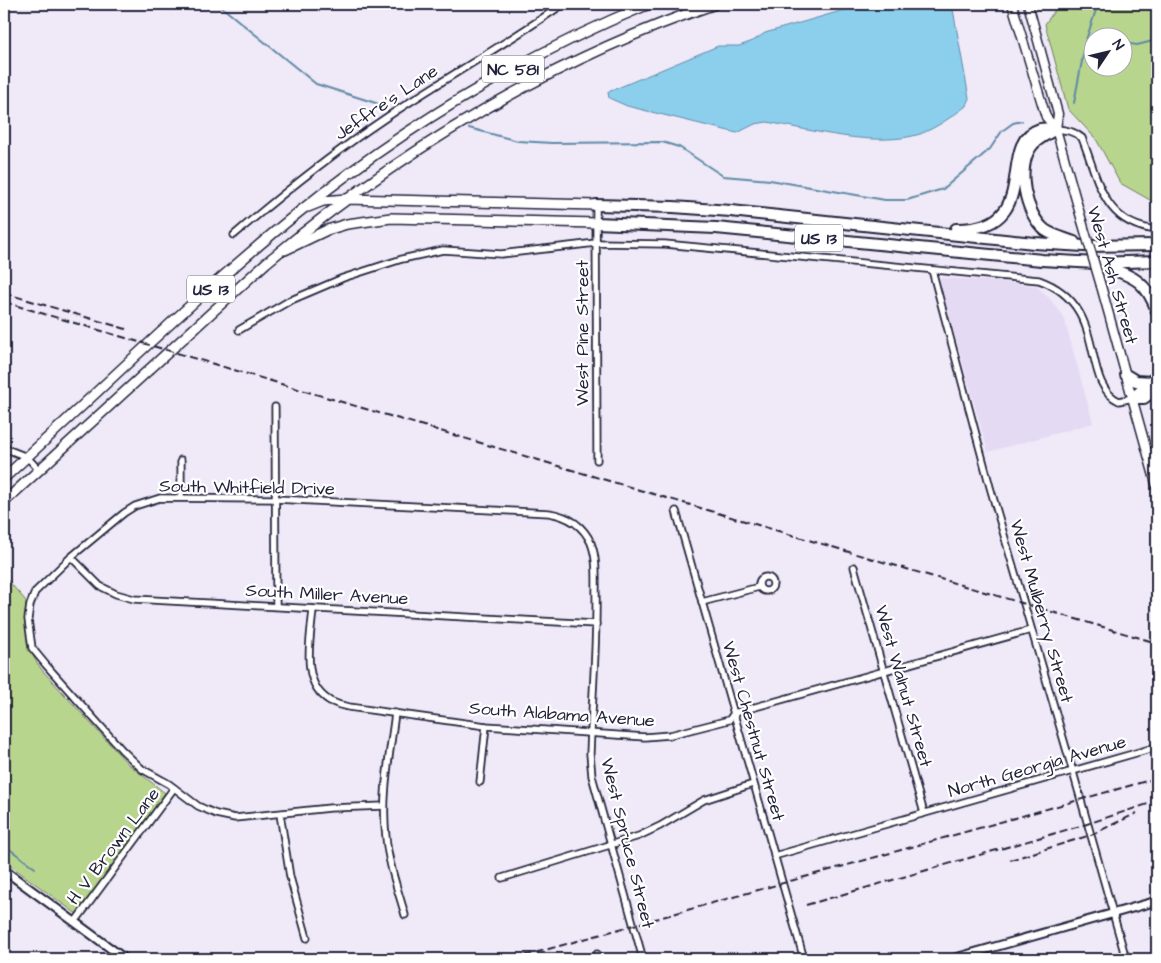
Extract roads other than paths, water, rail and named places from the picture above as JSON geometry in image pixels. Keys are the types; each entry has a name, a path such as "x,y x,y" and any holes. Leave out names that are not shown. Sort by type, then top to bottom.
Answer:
{"highway":[{"path":"929,231 978,228 997,218 1012,199 1023,142 1033,132 1042,128 1056,129"},
{"path":"1056,129 1037,141 1029,149 1024,176 1027,201 1033,215 1046,230 1084,246"},
{"name":"US 13","path":"596,205 731,211 929,231 958,236 1084,246 1157,245"},
{"name":"US 13","path":"596,223 716,228 1033,259 1096,263 1157,261"},
{"path":"1096,263 1119,270 1133,277 1146,290 1157,311"},
{"path":"1126,375 1136,381 1155,382"},
{"path":"1133,398 1144,398 1155,382"}],"main road":[{"name":"NC 581","path":"300,212 397,138 456,101 565,41 649,4"},
{"name":"NC 581","path":"278,253 346,199 446,130 523,87 594,51 715,4"},
{"name":"West Ash Street","path":"1012,4 1046,117 1056,129"},
{"name":"West Ash Street","path":"1028,4 1058,114 1056,129 1157,487"},
{"name":"US 13","path":"4,478 250,253 300,212 323,201 346,199 596,205"},
{"name":"US 13","path":"4,502 278,253 327,230 367,220 391,218 596,223"}],"street":[{"name":"Jeffre's Lane","path":"234,235 314,170 384,119 536,24 563,4"},
{"path":"1056,129 1069,130 1082,138 1098,184 1113,209 1121,217 1144,228 1157,230"},
{"name":"West Pine Street","path":"596,205 597,460"},
{"path":"239,330 288,301 352,275 410,256 442,250 501,254 596,243 666,244 1030,278 1056,287 1070,299 1082,315 1106,392 1119,401 1133,398"},
{"name":"West Mulberry Street","path":"932,270 990,487 1126,959"},
{"path":"275,407 276,606"},
{"path":"4,448 26,457 39,470"},
{"path":"181,460 181,498"},
{"name":"South Whitfield Drive","path":"384,806 330,808 235,818 216,814 198,806 174,788 142,769 122,750 32,648 28,619 30,605 35,592 71,557 124,513 135,506 160,498 276,499 549,513 565,516 577,524"},
{"name":"West Chestnut Street","path":"676,511 804,959"},
{"name":"West Spruce Street","path":"577,524 588,537 596,566 596,624 590,734 592,776 642,959"},
{"name":"South Miller Avenue","path":"71,557 100,586 116,594 134,599 596,624"},
{"name":"West Walnut Street","path":"854,567 924,813"},
{"path":"702,602 760,587"},
{"name":"South Alabama Avenue","path":"313,609 309,665 313,682 320,693 331,702 349,708 486,726 645,737 670,735 729,720 734,713 1031,630"},
{"path":"394,714 384,806 390,862 405,915"},
{"path":"480,782 486,726"},
{"name":"North Georgia Avenue","path":"774,856 1157,747"},
{"path":"502,878 611,846 649,832 704,800 753,784"},
{"name":"H V Brown Lane","path":"75,922 174,788"},
{"path":"280,814 290,877 307,938"},
{"path":"4,870 125,959"},
{"path":"952,959 965,957 1157,901"}],"water":[{"path":"865,4 952,4 969,98 966,106 950,118 920,134 903,138 884,139 823,133 767,122 755,124 737,133 627,106 609,98 608,92 718,46 739,46 753,41 765,33"}],"waterway":[{"path":"218,4 316,84 385,106"},
{"path":"1074,103 1086,40 1098,4"},
{"path":"1134,45 1157,40"},
{"path":"469,128 518,141 552,143 662,142 679,147 723,176 770,180 885,200 907,200 943,189 990,149 1002,131 1013,123 1022,121"},
{"path":"4,845 35,868"}],"railway":[{"path":"4,293 126,329"},
{"path":"4,302 1157,643"},
{"path":"513,959 1157,778"},
{"path":"806,905 1087,824 1157,801"},
{"path":"1010,860 1091,835 1137,813"}]}
